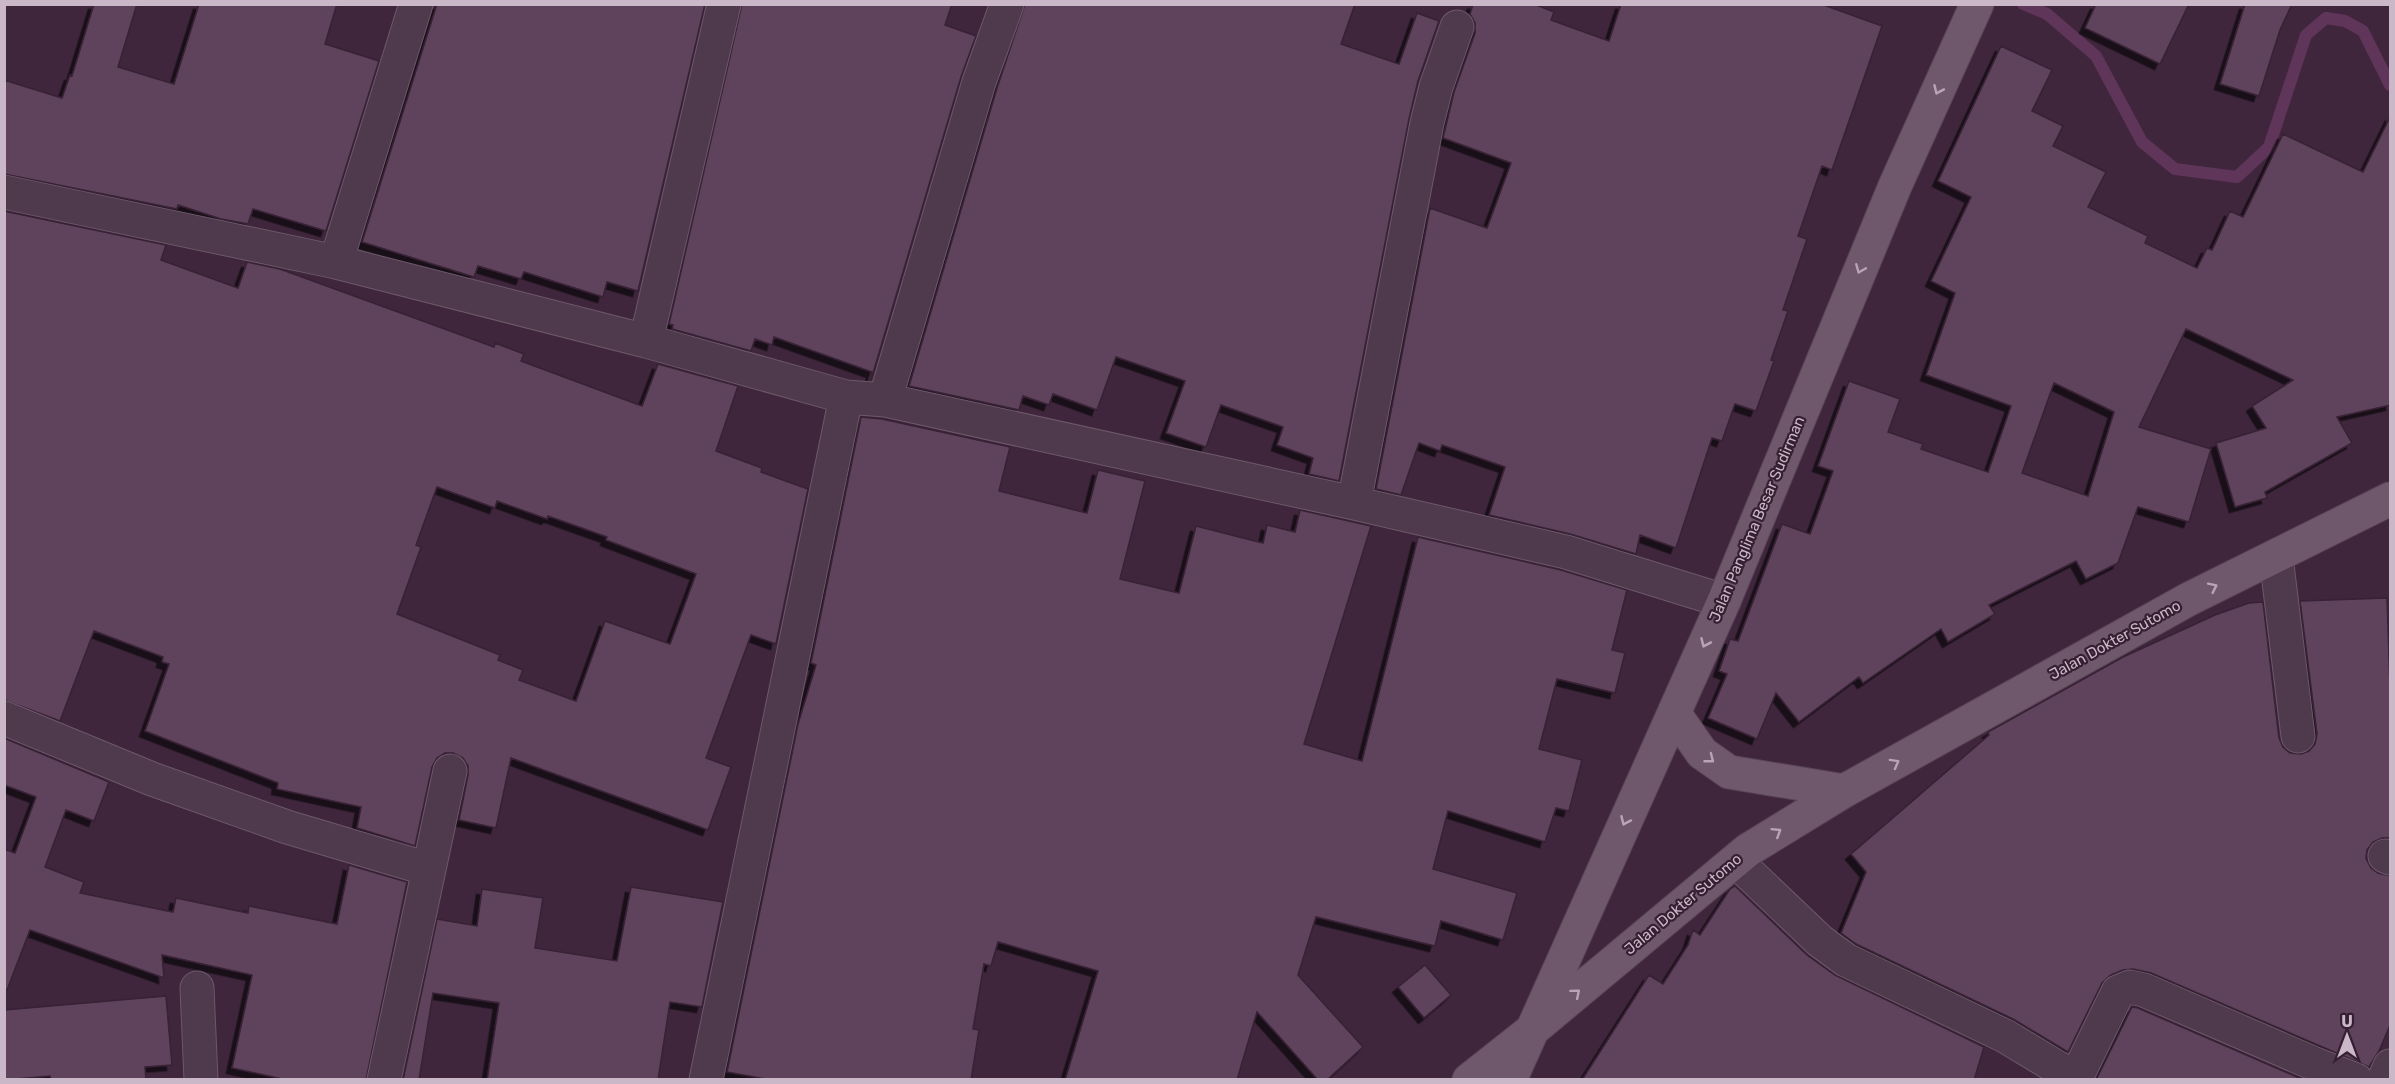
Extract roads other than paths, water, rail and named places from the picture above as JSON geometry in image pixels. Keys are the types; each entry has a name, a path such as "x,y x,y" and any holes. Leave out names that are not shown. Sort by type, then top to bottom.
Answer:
{"main road":[{"name":"Jalan Panglima Besar Sudirman","path":"1510,1080 1724,601 1894,186 1977,4"},
{"name":"Jalan Dokter Sutomo","path":"1469,1080 1748,850 1844,791 2189,599 2390,504"},
{"path":"1674,713 1702,753 1729,772 1844,791"}],"street":[{"path":"646,341 724,4"},
{"path":"885,400 980,82 1007,4"},
{"path":"336,262 414,5"},
{"path":"1354,503 1427,123 1436,87 1457,27"},
{"path":"4,192 336,262 646,341 846,398 885,400 1566,552 1724,601"},
{"path":"706,1080 846,398"},
{"path":"2276,557 2298,736"},
{"path":"4,718 152,779 287,827 428,870"},
{"path":"384,1080 450,771"},
{"path":"1736,861 1820,941 1846,960 2005,1036 2068,1074 2079,1072 2118,992 2130,987 2144,990 2356,1080"},
{"path":"197,988 201,1080"},
{"path":"2384,1080 2391,1066"}],"waterway":[{"path":"2023,4 2047,14 2096,56 2142,142 2175,169 2237,177 2269,147 2306,35 2326,18 2345,21 2363,31 2390,85"}]}
